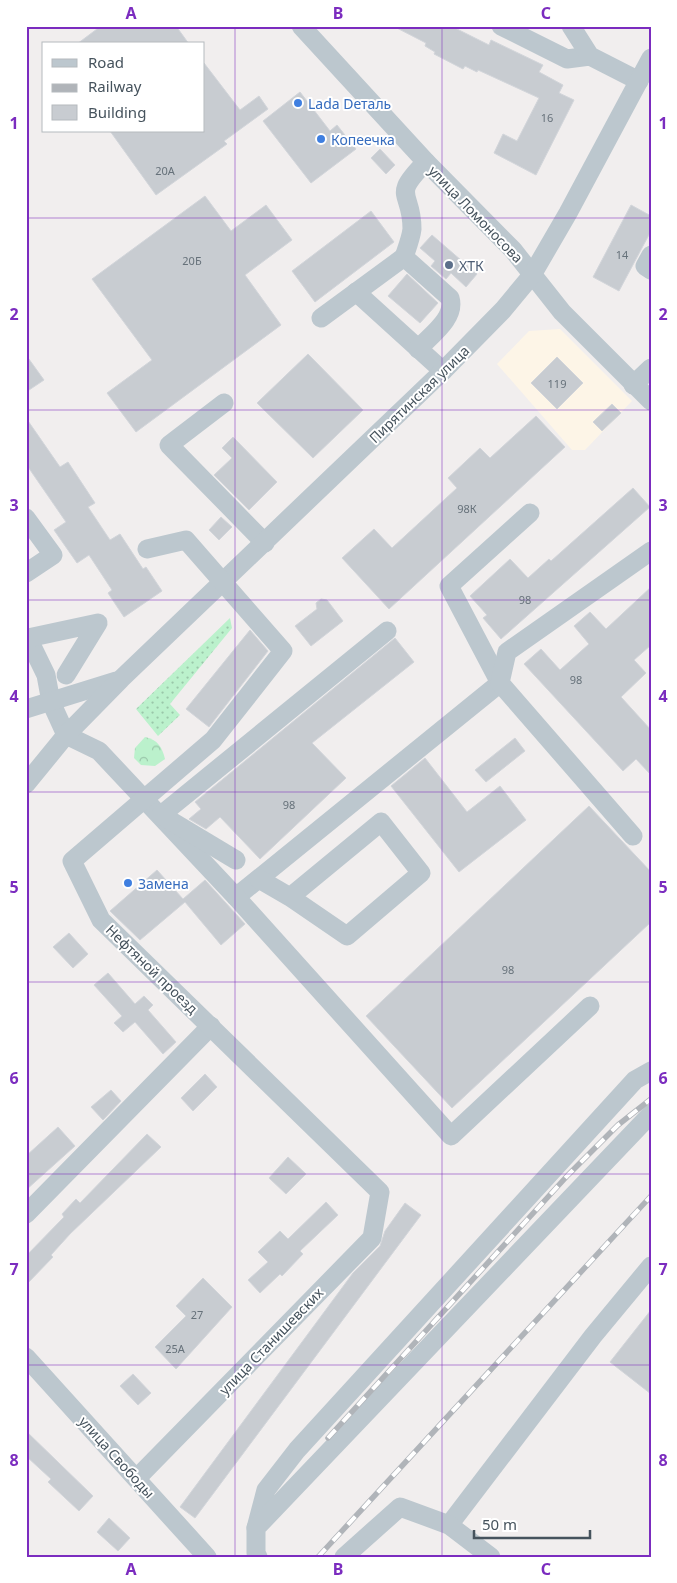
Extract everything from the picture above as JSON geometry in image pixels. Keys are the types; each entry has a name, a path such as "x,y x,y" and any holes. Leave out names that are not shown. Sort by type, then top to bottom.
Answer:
{"street":[{"name":"улица Ломоносова","path":"301,26 426,162 508,244 562,312 651,401"},
{"path":"501,26 567,59 590,56"},
{"path":"571,26 590,56 639,81"},
{"name":"Пирятинская улица","path":"26,784 66,735 121,679 225,582 443,371 503,310 532,275 651,58"},
{"path":"322,318 404,256 412,227 406,200 406,186 409,179 426,162"},
{"path":"651,255 645,266 651,270"},
{"path":"404,256 450,298 452,306 450,314 418,349"},
{"path":"356,292 443,371"},
{"path":"633,385 651,368"},
{"path":"224,403 169,445 265,543"},
{"path":"530,513 449,586 500,684 633,836"},
{"path":"26,518 53,555 26,573"},
{"path":"145,798 214,740 283,651 225,582 186,540 147,549"},
{"path":"236,898 500,684 507,652 651,551"},
{"path":"27,636 98,623 66,675"},
{"path":"160,815 388,631"},
{"path":"27,636 66,675 103,687"},
{"path":"27,636 46,675 51,702 66,735 99,751 145,798 451,1136 590,1006"},
{"path":"26,708 103,687 121,679"},
{"name":"Нефтяной проезд","path":"145,798 72,861 101,920 380,1192"},
{"path":"160,815 236,860"},
{"path":"259,878 347,936 422,873 381,822 290,897"},
{"path":"26,1214 211,1026"},
{"path":"258,1557 256,1553 256,1528 266,1490 297,1450 636,1080 651,1071"},
{"path":"256,1528 651,1114"},
{"name":"улица Станишевских","path":"137,1478 372,1238 380,1192"},
{"path":"449,1526 593,1336 651,1266"},
{"name":"улица Свободы","path":"26,1357 207,1557"},
{"path":"344,1557 400,1507 449,1526 491,1557"}],"shaded area":[{"path":"560,329 632,401 585,450 572,450 497,364 529,331"}],"green space":[{"path":"230,618 232,628 170,704 180,715 158,736 136,709"},
{"path":"145,737 156,742 164,755 165,759 155,766 141,765 134,758 135,748"}],"building":[{"path":"101,26 176,26 188,42 80,42"},
{"path":"393,26 451,26 489,45 491,40 543,65 539,72 563,85 559,93 574,100 536,175 494,153 503,134 517,141 539,98 478,70 477,72 465,66 463,69 434,54 435,52 425,46 426,43"},
{"path":"205,64 240,110 259,96 268,109 224,141 227,144 156,195 111,132 205,132"},
{"path":"300,92 330,131 337,125 356,149 311,183 263,121"},
{"path":"380,149 395,165 386,174 371,158"},
{"path":"205,196 231,231 266,205 292,240 245,275 281,325 136,432 107,393 152,360 92,279"},
{"path":"631,205 651,216 651,231 619,291 593,277"},
{"path":"371,211 394,242 315,302 292,271"},
{"path":"432,235 477,274 466,287 451,273 446,279 431,266 435,261 420,248"},
{"path":"407,274 438,303 420,323 388,296"},
{"path":"308,354 363,410 313,458 257,403"},
{"path":"26,355 44,380 26,392"},
{"path":"557,357 583,383 557,409 531,383"},
{"path":"612,404 621,413 602,431 593,422"},
{"path":"536,416 565,447 389,609 342,558 374,529 392,548 457,488 448,478 480,448 490,458"},
{"path":"26,418 60,467 68,462 95,503 88,507 110,540 120,534 143,569 146,567 162,591 124,617 108,593 112,590 89,555 77,563 54,530 66,522 26,464"},
{"path":"233,437 277,482 249,510 214,475 232,458 222,448"},
{"path":"633,488 650,507 501,639 483,618 487,615 470,596 510,559 528,578 549,559 551,561"},
{"path":"221,517 232,527 219,540 209,530"},
{"path":"651,587 651,645 634,660 646,673 621,697 651,730 651,775 636,759 623,771 524,664 541,649 560,670 589,644 574,626 590,612 606,629"},
{"path":"321,599 327,600 343,621 311,646 295,626 317,609 316,603"},
{"path":"250,630 268,651 209,727 186,709"},
{"path":"395,638 414,662 312,743 346,778 260,859 220,817 206,829 189,819 201,809 195,802"},
{"path":"515,738 525,751 486,782 475,770"},
{"path":"425,758 467,812 500,786 526,820 459,872 391,786"},
{"path":"589,806 651,872 651,922 452,1108 366,1016"},
{"path":"157,870 183,899 205,880 245,924 221,945 185,902 140,940 110,911"},
{"path":"69,933 88,954 73,968 53,947"},
{"path":"108,973 135,1004 144,996 153,1005 148,1010 176,1042 163,1054 135,1022 123,1032 114,1023 122,1016 94,985"},
{"path":"205,1074 217,1087 193,1111 181,1098"},
{"path":"111,1090 121,1101 103,1120 91,1107"},
{"path":"58,1127 75,1146 26,1190 26,1156"},
{"path":"147,1134 161,1147 70,1234 51,1255 53,1257 26,1285 26,1256 64,1217 62,1214 76,1199 80,1203"},
{"path":"288,1157 306,1174 286,1194 269,1178"},
{"path":"326,1202 338,1215 300,1251 303,1254 282,1276 280,1274 260,1293 248,1280 268,1262 258,1252 280,1231 288,1239"},
{"path":"405,1203 421,1215 195,1518 180,1507 353,1273 380,1246 385,1231"},
{"path":"203,1278 232,1307 176,1369 155,1347 186,1316 176,1306"},
{"path":"651,1310 651,1394 610,1362"},
{"path":"133,1374 151,1393 138,1405 120,1386"},
{"path":"26,1431 93,1496 79,1511 48,1482 51,1479 26,1456"},
{"path":"109,1518 130,1538 118,1551 97,1532"}],"railway":[{"path":"328,1438 568,1175 618,1125 651,1099"},
{"path":"318,1557 651,1196"}],"place":[{"name":"Lada Dеталь","path":"298,103"},
{"name":"Копеечка","path":"321,139"},
{"name":"ХТК","path":"449,265"},
{"name":"Замена","path":"128,883"}]}
